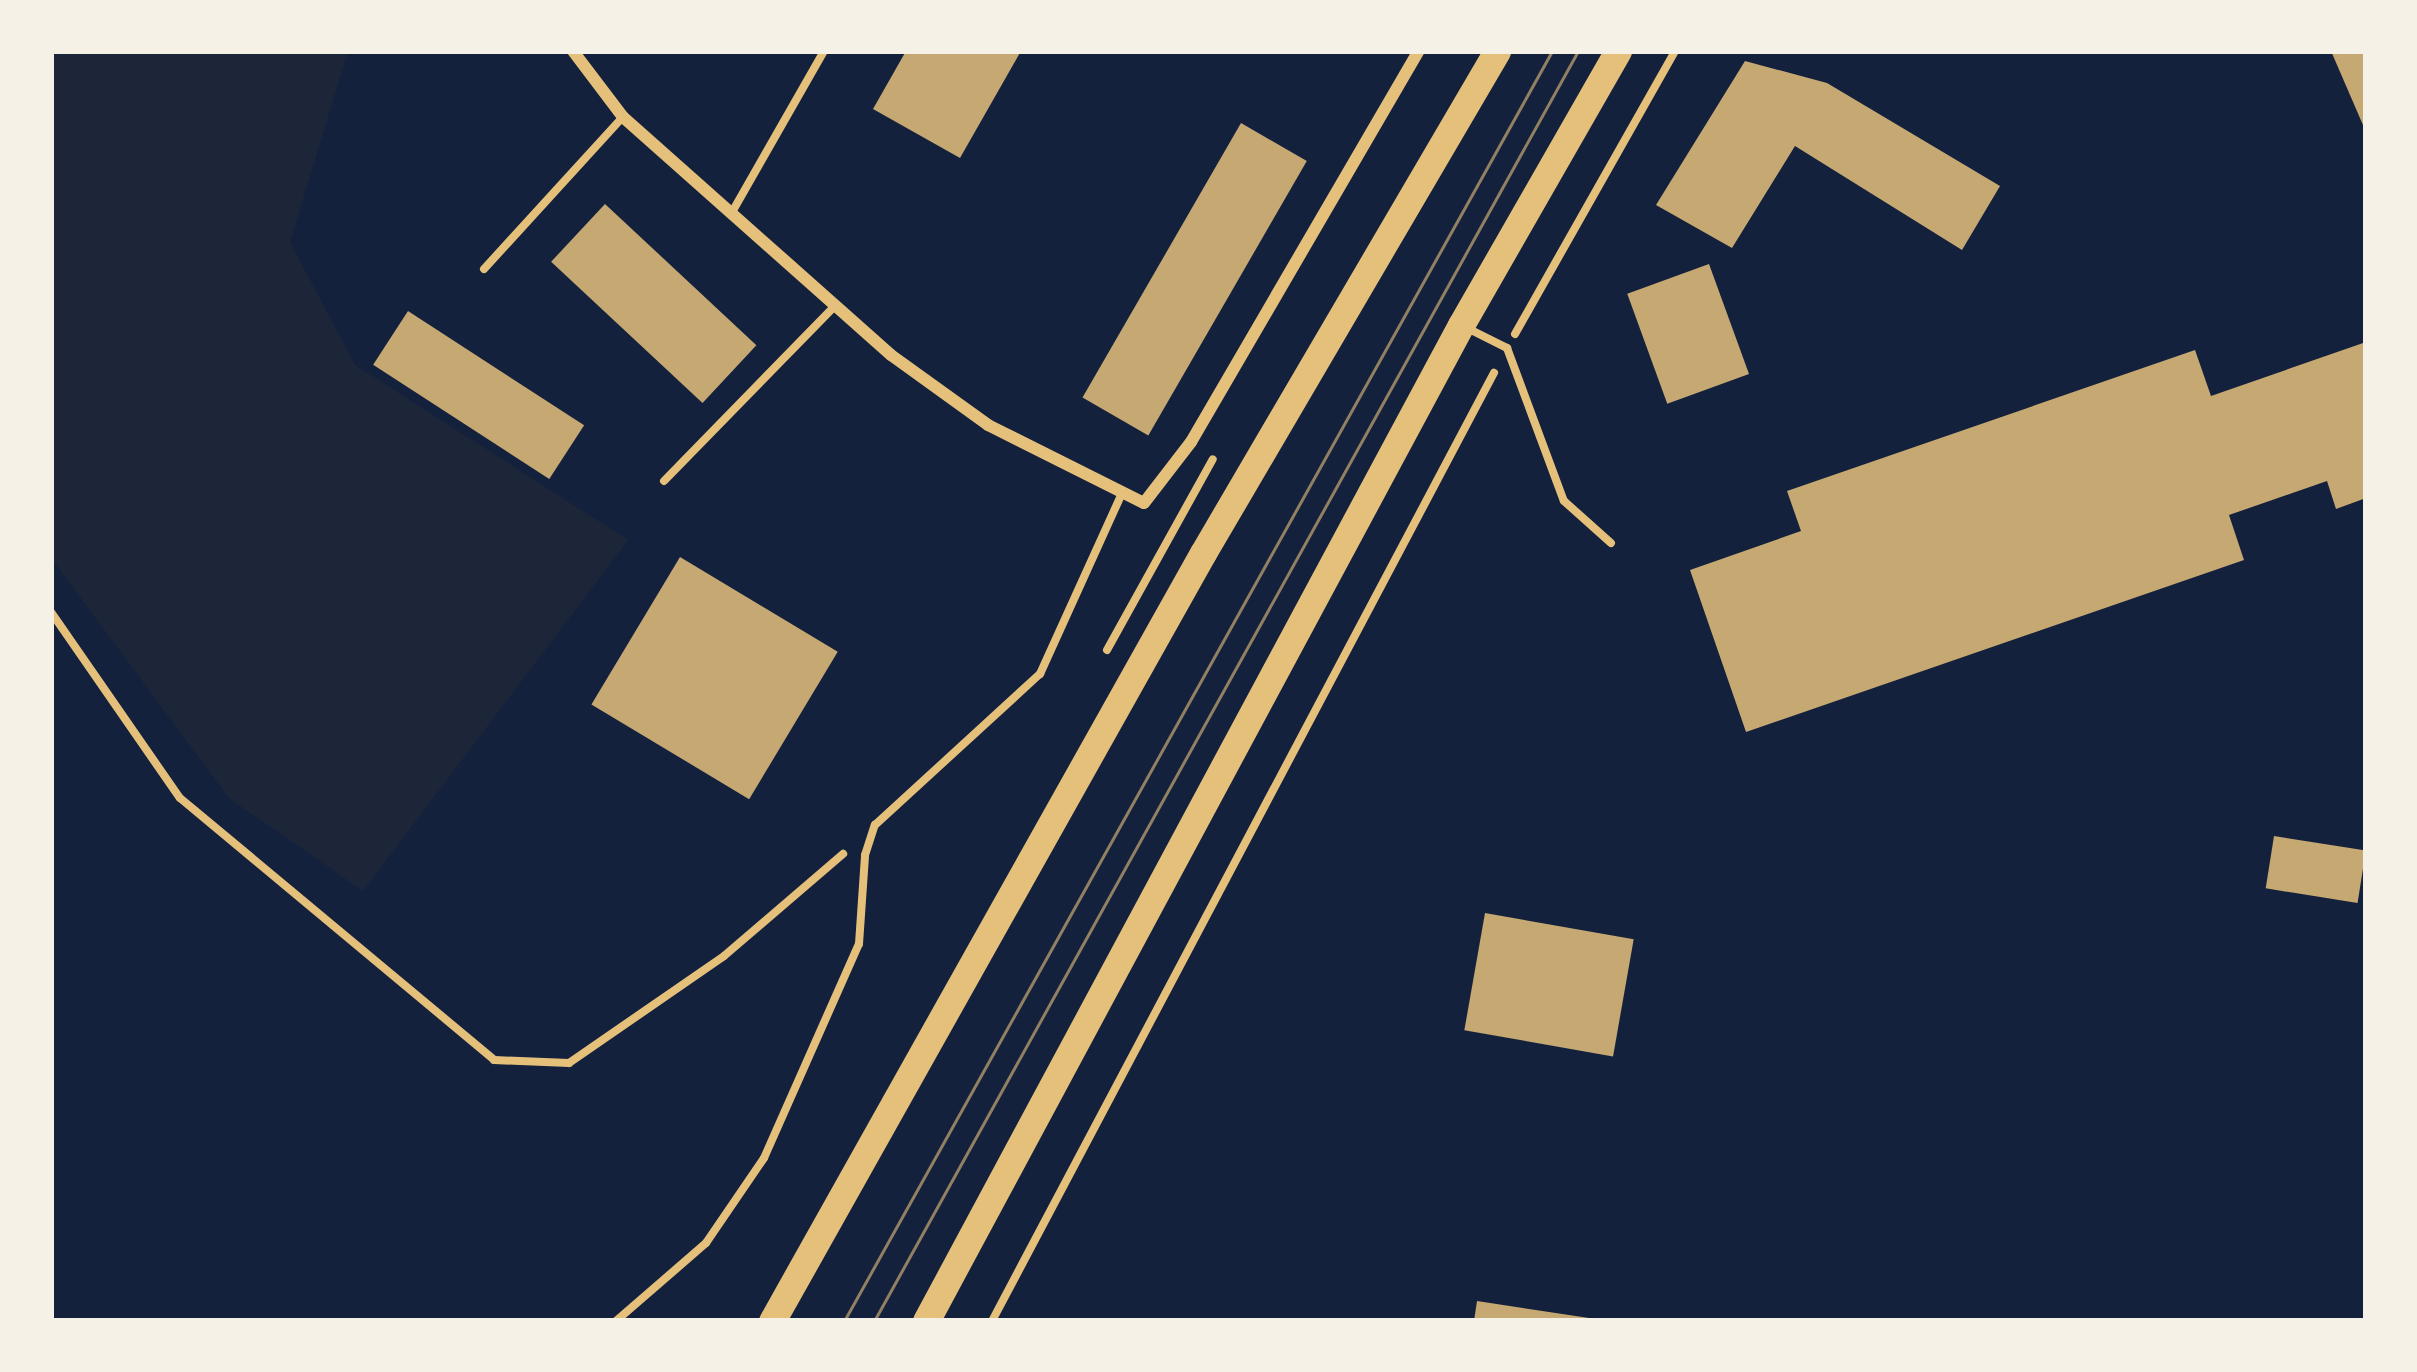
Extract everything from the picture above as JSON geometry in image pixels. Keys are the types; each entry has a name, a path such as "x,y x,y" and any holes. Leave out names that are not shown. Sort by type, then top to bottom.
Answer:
{"main road":[{"path":"772,1321 1203,553 1497,51"},
{"path":"926,1321 1461,325 1618,51"}],"street":[{"path":"573,51 623,117 834,307 988,424 1120,498 1144,503 1167,480 1419,51"}],"lane":[{"path":"730,215 824,51"},
{"path":"484,269 623,117"},
{"path":"664,481 834,307"},
{"path":"1461,325 1507,348 1564,501 1611,543"},
{"path":"616,1321 706,1243 764,1158 859,944 865,855 875,825 1040,674 1120,498"}],"path":[{"path":"992,1321 1507,348 1675,51"},
{"path":"51,612 180,798 494,1060 569,1063 724,956 875,825"}],"shaded area":[{"path":"51,51 348,51 290,242 355,365 628,540 363,891 229,798 51,558"}],"building":[{"path":"906,51 1021,51 960,158 873,109"},
{"path":"2331,51 2366,51 2366,132"},
{"path":"1745,61 1827,83 2000,186 1962,250 1795,146 1732,248 1656,205"},
{"path":"1241,123 1307,161 1148,436 1082,398"},
{"path":"605,204 756,345 703,403 551,262"},
{"path":"1709,264 1749,374 1667,404 1627,294"},
{"path":"408,311 584,425 549,479 373,365"},
{"path":"2366,342 2366,498 2336,509 2327,481 2229,515 2244,560 1746,732 1690,570 1801,531 1787,491 2195,350 2211,396"},
{"path":"680,557 838,652 749,799 591,704"},
{"path":"2274,836 2366,851 2358,903 2266,888"},
{"path":"1485,913 1634,939 1613,1056 1464,1030"},
{"path":"1477,1301 1589,1318 1474,1321"}],"tram line":[{"path":"844,1321 1552,51"},
{"path":"874,1321 1578,51"}]}
